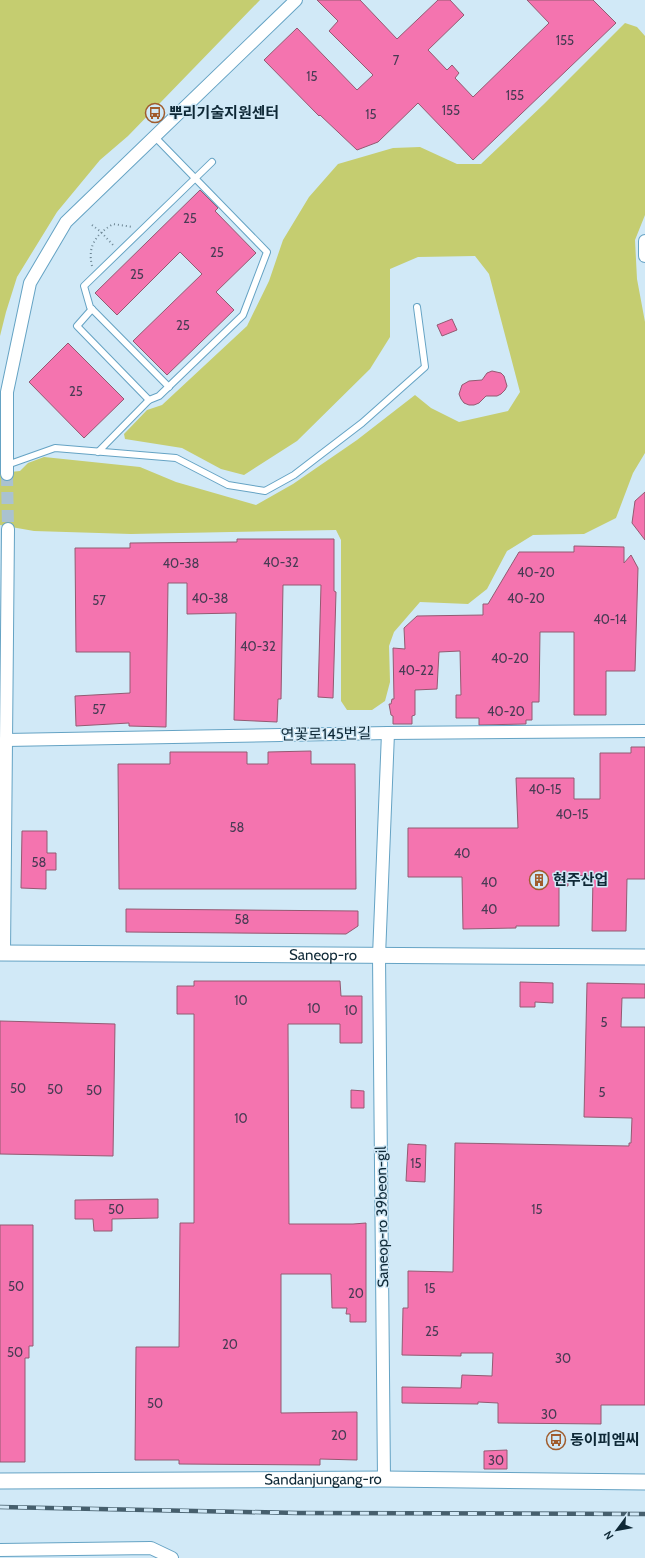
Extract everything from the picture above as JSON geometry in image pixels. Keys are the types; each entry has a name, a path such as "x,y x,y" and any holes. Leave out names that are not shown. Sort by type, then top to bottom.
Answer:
{"street":[{"path":"7,470 7,392 30,283 66,222 296,0"},
{"path":"645,241 645,256"},
{"path":"2,953 8,529"},
{"name":"연꽃로145번길","path":"6,740 388,733 645,731"},
{"name":"Saneop-ro 39beon-gil","path":"384,1478 379,956 388,733"},
{"name":"Saneop-ro","path":"2,953 645,957"},
{"name":"Sandanjungang-ro","path":"0,1481 384,1478 645,1482"},
{"path":"0,1550 150,1548 172,1558"}],"lane":[{"path":"98,452 149,400 160,396 243,315 267,252 154,136"},
{"path":"169,387 92,310 84,286 212,162"},
{"path":"7,470 55,448 176,458 228,485 265,491 294,475 362,423 425,367 417,307"},
{"path":"92,310 77,326 149,400"}],"path":[{"path":"95,274 90,257 92,244 101,232 113,224 142,230"},
{"path":"92,225 101,232 119,252"}],"green space":[{"path":"0,0 260,0 128,136 100,160 57,212 17,277 0,336"},
{"path":"625,23 637,27 645,36 645,215 635,240 637,279 645,322 645,453 633,473 616,518 584,534 533,535 507,551 487,589 468,604 420,602 394,632 389,646 390,682 385,701 372,710 347,710 341,701 341,540 336,530 131,534 34,531 0,525 0,473 20,471 28,463 44,457 140,467 176,482 256,505 293,484 357,440 415,395 431,408 459,422 508,411 520,392 489,274 475,256 418,257 390,269 390,337 370,369 297,441 244,475 221,469 182,448 125,439 124,434 147,410 162,405 247,326 269,281 283,240 309,197 338,164 393,148 420,147 457,164 481,164 544,104"}],"building":[{"path":"317,0 360,0 397,39 438,0 450,0 464,15 428,50 447,70 452,65 459,73 455,78 473,97 549,23 527,0 593,0 616,23 473,160 418,103 378,142 357,150 320,115 319,116 264,60 297,28 357,90 373,75 329,31 338,21"},
{"path":"200,190 218,208 215,211 256,253 216,292 234,310 167,375 133,341 202,274 180,252 117,315 95,293"},
{"path":"452,319 457,330 442,336 437,325"},
{"path":"68,343 124,399 84,438 29,382"},
{"path":"492,371 501,373 504,376 507,386 505,390 497,396 486,396 479,403 474,405 464,403 459,394 462,385 469,381 482,380 487,373"},
{"path":"645,492 645,540 632,523 635,501"},
{"path":"237,539 334,539 334,591 336,592 333,698 318,697 321,585 283,585 281,699 278,699 277,722 234,720 236,613 187,614 187,583 168,583 166,727 129,726 129,723 76,726 75,696 130,693 130,652 76,652 75,548 130,548 130,543 237,542"},
{"path":"574,546 624,547 624,563 631,555 638,568 635,671 606,671 606,715 574,715 574,632 540,632 539,702 532,702 532,720 526,720 526,724 479,725 479,718 456,718 456,695 461,695 460,651 439,652 437,689 415,690 415,715 412,716 412,724 393,724 393,716 391,715 389,704 391,704 392,699 394,699 393,648 405,649 404,628 417,616 483,615 483,604 488,604 519,552 574,552"},
{"path":"631,747 645,747 645,879 627,879 626,931 592,931 593,876 568,875 568,886 559,885 559,926 516,926 516,928 463,929 462,877 408,877 408,828 518,828 516,778 574,778 574,799 600,799 600,753 631,753"},
{"path":"311,751 311,764 355,764 356,889 119,889 118,764 170,764 170,752 247,752 247,764 268,764 268,752"},
{"path":"22,831 47,831 47,853 56,853 56,870 46,870 46,889 21,888"},
{"path":"126,909 358,911 358,926 346,934 126,932"},
{"path":"194,981 340,981 341,996 362,996 362,1043 340,1043 340,1024 288,1024 289,1224 366,1223 366,1322 350,1322 350,1314 346,1314 347,1308 332,1308 331,1274 281,1274 281,1413 357,1412 357,1460 320,1459 320,1465 179,1464 179,1460 135,1460 136,1347 179,1347 180,1223 194,1223 194,1014 177,1014 177,986 194,986"},
{"path":"520,982 553,983 553,1003 535,1002 535,1007 520,1007"},
{"path":"587,983 645,984 645,998 622,998 621,1027 645,1027 645,1405 601,1405 601,1424 498,1423 498,1403 402,1403 402,1387 461,1388 462,1375 492,1376 493,1353 461,1353 461,1356 402,1355 403,1308 408,1308 408,1271 453,1272 455,1143 629,1146 629,1143 631,1143 632,1118 584,1117"},
{"path":"0,1021 115,1024 113,1156 0,1154"},
{"path":"351,1090 364,1091 364,1108 351,1108"},
{"path":"408,1144 426,1145 425,1182 406,1181"},
{"path":"158,1199 158,1218 112,1219 112,1231 94,1231 93,1219 75,1219 75,1200"},
{"path":"0,1225 33,1225 33,1346 29,1346 29,1358 25,1358 25,1462 0,1462"},
{"path":"507,1450 507,1469 484,1469 484,1451"}],"tunnel":[{"path":"7,474 8,529"}],"railway":[{"path":"0,1507 298,1513 645,1514"}],"place":[{"name":"뿌리기술지원센터","path":"155,113"},
{"name":"현주산업","path":"539,880"},
{"name":"동이피엠씨","path":"556,1440"}]}
